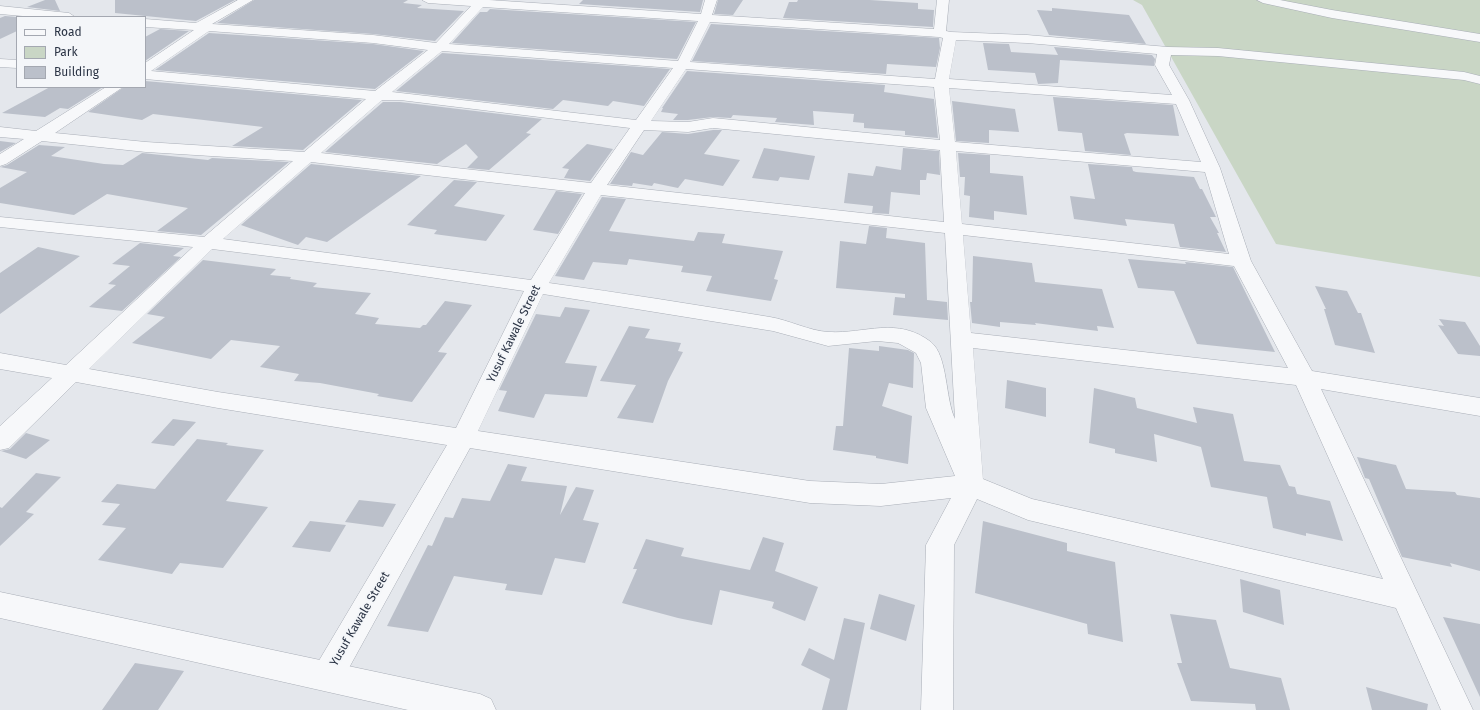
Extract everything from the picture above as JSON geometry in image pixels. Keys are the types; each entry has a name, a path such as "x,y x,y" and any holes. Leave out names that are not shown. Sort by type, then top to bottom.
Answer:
{"street":[{"path":"0,18 38,0"},
{"path":"146,68 202,27 247,0"},
{"path":"428,0 708,10 945,35 1028,39 1168,51 1218,52 1464,76 1480,80"},
{"path":"937,710 940,546 971,485 948,146 942,84 945,35 943,0"},
{"path":"1263,0 1332,14 1480,38"},
{"path":"0,441 208,243 310,157 378,96 439,47 481,2"},
{"path":"0,10 60,16"},
{"name":"Yusuf Kawale Street","path":"328,675 463,438 536,288 596,188 641,126 682,65 708,10"},
{"path":"146,23 373,39 439,47 1182,100"},
{"path":"1168,51 1163,54 1162,65 1182,100 1212,168 1240,261 1304,378 1457,710"},
{"path":"0,63 16,64"},
{"path":"146,74 378,96 400,96 641,126 688,127 713,123 948,146 1212,168"},
{"path":"0,161 114,88"},
{"path":"0,132 146,147 310,157 1240,261"},
{"path":"0,222 208,243 536,288 773,324 828,339 877,334 902,336 924,348 932,363 938,408 971,485"},
{"path":"961,339 1304,378 1480,407"},
{"path":"0,361 218,400 810,492 881,495 971,485 1028,509 1406,597"},
{"path":"0,605 328,675 480,710"}],"green space":[{"path":"1133,0 1480,0 1480,277 1276,244 1142,5"}],"building":[{"path":"45,0 55,0 60,11 27,7"},
{"path":"115,0 235,0 196,21 115,13"},
{"path":"254,0 408,0 403,3 422,5 417,8 464,11 435,41 373,34 217,23"},
{"path":"583,0 703,0 700,12 579,4"},
{"path":"718,0 743,0 733,15 714,14"},
{"path":"798,0 870,0 918,3 918,9 934,10 933,27 783,18 789,2 797,2"},
{"path":"1052,8 1129,15 1146,44 1049,35 1037,10 1052,11"},
{"path":"490,9 696,22 677,59 452,43 480,12 487,12"},
{"path":"5,16 16,17 16,31 0,39 0,18"},
{"path":"711,24 939,38 940,48 936,67 887,64 886,74 692,61"},
{"path":"160,29 189,31 146,60 146,36"},
{"path":"209,33 373,44 424,51 375,89 155,70"},
{"path":"983,43 1009,44 1011,52 1058,55 1054,47 1152,55 1155,59 1154,66 1060,60 1058,83 1038,84 1035,73 988,70"},
{"path":"442,53 670,69 644,106 613,101 608,106 563,100 553,109 396,91"},
{"path":"687,71 885,85 884,92 934,99 938,138 905,135 905,131 864,128 864,123 853,122 854,114 813,111 814,125 775,122 777,118 733,115 731,118 713,117 673,120 678,114 661,112 662,108"},
{"path":"146,81 362,100 303,150 232,146 263,127 153,114 142,120 88,112 123,88 146,88"},
{"path":"48,88 101,88 68,109 60,108 45,117 2,113"},
{"path":"1053,97 1173,105 1179,136 1124,134 1131,155 1085,151 1082,133 1058,131"},
{"path":"952,101 1015,109 1019,132 989,130 989,143 956,141"},
{"path":"383,102 400,102 542,119 526,133 531,134 489,170 467,168 478,157 466,144 437,164 325,152"},
{"path":"722,130 704,154 740,160 723,186 685,179 678,188 654,183 652,186 633,183 632,186 610,184 631,152 643,155 662,132 688,134"},
{"path":"0,141 16,143 0,152"},
{"path":"587,144 613,149 590,181 564,178 569,169 562,168"},
{"path":"39,145 65,147 51,156 104,164 123,165 142,153 208,160 212,158 289,162 201,235 157,231 188,208 107,194 74,215 0,203 0,188 27,172 0,167 7,165"},
{"path":"764,148 815,156 809,180 780,177 778,181 752,178"},
{"path":"903,148 939,151 940,175 927,173 926,180 920,180 920,195 891,192 889,214 872,213 873,206 844,203 848,173 873,176 876,166 901,170"},
{"path":"958,153 990,155 990,173 1023,176 1027,215 994,211 994,220 969,217 970,196 964,195 965,177 960,177"},
{"path":"311,164 421,176 327,242 306,237 298,245 241,225"},
{"path":"1088,164 1132,167 1133,171 1136,172 1194,177 1200,189 1202,189 1216,217 1210,217 1219,233 1217,233 1226,252 1180,247 1174,224 1125,219 1127,226 1074,219 1070,196 1095,199"},
{"path":"454,180 477,182 454,206 505,215 486,241 434,234 437,230 407,225"},
{"path":"556,191 582,194 558,234 533,230"},
{"path":"602,197 626,199 609,231 694,241 698,232 725,234 722,243 783,251 774,279 778,280 771,301 706,291 712,276 681,272 683,266 629,259 627,265 593,262 584,280 555,276"},
{"path":"869,226 887,228 886,238 925,243 927,300 947,302 948,320 893,315 895,297 905,298 905,294 836,288 840,241 866,244"},
{"path":"140,243 184,248 173,256 181,257 122,311 89,307 116,285 108,284 130,266 112,264"},
{"path":"38,247 80,256 0,314 0,273"},
{"path":"973,256 1032,263 1035,282 1102,289 1114,328 1097,326 1098,331 1035,323 1036,325 1000,322 1000,327 972,323 970,302 972,302"},
{"path":"1128,259 1186,264 1185,262 1233,267 1275,352 1197,344 1174,291 1138,288"},
{"path":"203,260 276,269 270,275 291,277 290,279 317,283 313,287 371,293 355,314 379,318 375,324 420,328 423,325 426,325 445,301 472,305 438,352 447,353 412,402 377,396 379,394 320,383 294,381 299,374 260,367 280,346 231,340 211,359 132,343 165,317 147,314"},
{"path":"1315,286 1347,291 1358,313 1361,313 1375,353 1335,345 1324,309 1326,309"},
{"path":"565,307 590,310 565,363 597,366 587,397 545,394 534,418 498,411 507,391 499,390 536,314 560,317"},
{"path":"1439,319 1465,322 1480,346 1480,356 1458,354 1438,325 1444,326"},
{"path":"629,326 650,329 645,338 681,343 678,351 683,352 668,381 653,423 617,418 636,385 600,381"},
{"path":"879,346 908,350 914,353 913,388 889,383 882,406 912,416 908,464 876,458 876,456 833,450 836,426 843,426 849,348 879,351"},
{"path":"1007,380 1046,388 1046,417 1005,408"},
{"path":"1094,388 1135,398 1137,408 1197,423 1193,407 1233,414 1244,461 1280,465 1289,486 1295,487 1297,494 1330,501 1343,541 1306,533 1306,536 1273,528 1267,497 1211,487 1201,447 1154,434 1157,462 1115,453 1115,449 1089,443"},
{"path":"173,419 196,422 174,446 151,443"},
{"path":"26,433 50,440 26,459 1,451 10,449"},
{"path":"197,439 228,443 226,445 264,450 226,501 268,507 223,568 180,563 172,574 98,560 126,528 102,525 120,504 101,502 117,484 155,489"},
{"path":"1357,457 1396,465 1406,489 1455,492 1457,495 1480,498 1480,571 1450,563 1452,567 1402,557 1369,479 1365,478"},
{"path":"508,464 527,467 521,481 567,486 560,515 576,487 594,490 583,520 599,523 585,563 555,558 542,595 505,590 507,584 454,576 428,632 387,626 428,545 432,546 445,517 453,518 462,498 490,501"},
{"path":"36,473 61,477 26,512 34,514 0,546 0,507 2,508"},
{"path":"359,500 396,504 383,527 345,522"},
{"path":"310,521 346,525 330,552 292,547"},
{"path":"983,521 1067,543 1067,551 1115,562 1123,642 1088,634 1087,624 975,593"},
{"path":"763,537 784,543 775,571 818,587 805,621 772,608 774,602 720,590 712,625 678,618 622,603 637,569 633,569 646,539 684,548 681,556 750,570"},
{"path":"1240,579 1280,590 1284,625 1243,612"},
{"path":"879,594 915,605 906,641 870,629"},
{"path":"1170,614 1216,620 1230,668 1281,678 1290,710 1256,710 1255,704 1191,701 1177,663 1182,663"},
{"path":"1443,617 1480,624 1480,697"},
{"path":"844,618 865,623 847,710 822,710 830,679 801,665 809,648 834,660"},
{"path":"135,663 184,671 158,710 102,710"},
{"path":"1366,687 1428,704 1427,710 1372,710"}]}
